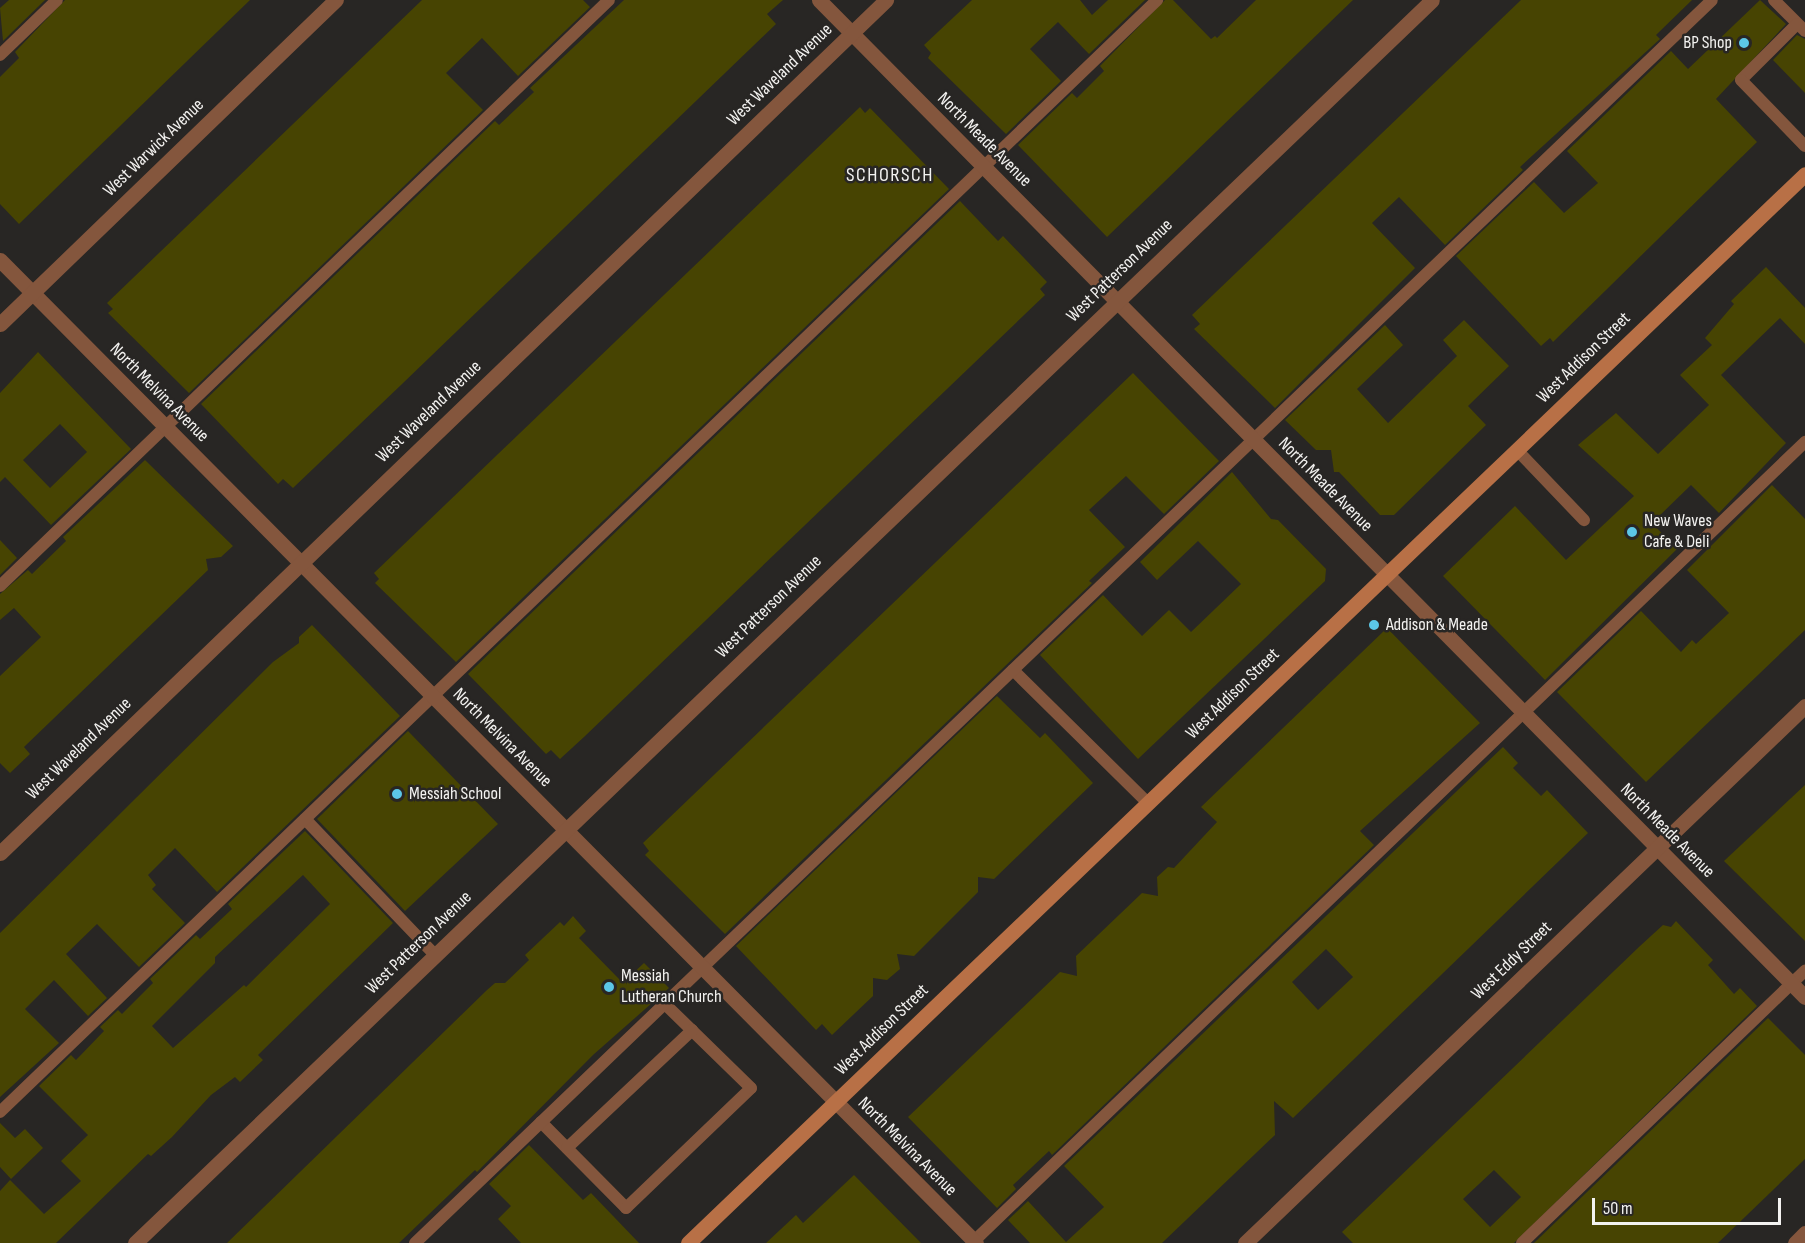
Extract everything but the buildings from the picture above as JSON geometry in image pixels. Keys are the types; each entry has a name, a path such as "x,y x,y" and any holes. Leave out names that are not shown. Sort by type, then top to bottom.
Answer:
{"street":[{"name":"West Warwick Avenue","path":"0,324 336,0"},
{"name":"North Meade Avenue","path":"819,0 1805,997"},
{"name":"West Waveland Avenue","path":"0,852 886,0"},
{"name":"West Patterson Avenue","path":"135,1243 1432,0"},
{"name":"West Addison Street","path":"688,1243 1805,174"},
{"name":"North Melvina Avenue","path":"0,260 974,1242"},
{"name":"West Eddy Street","path":"1245,1243 1805,706"},
{"path":"1795,1243 1805,1233"}],"lane":[{"path":"0,55 57,0"},
{"path":"0,586 609,0"},
{"path":"0,1112 1157,0"},
{"path":"415,1243 1712,0"},
{"path":"1774,0 1801,28 1741,80 1805,146"},
{"path":"974,1242 1805,442"},
{"path":"1516,450 1584,520"},
{"path":"1013,670 1148,802"},
{"path":"305,819 435,955"},
{"path":"1522,1243 1805,971"},
{"path":"541,1122 626,1208 635,1200 751,1088 665,1004"},
{"path":"567,1149 692,1030"}],"place":[{"name":"BP Shop","path":"1744,43"},
{"name":"New Waves Cafe & Deli","path":"1632,532"},
{"name":"Addison & Meade","path":"1374,625"},
{"name":"Messiah School","path":"397,794"},
{"name":"Messiah Lutheran Church","path":"609,987"}],"district":[{"name":"SCHORSCH","path":"890,175"}]}
